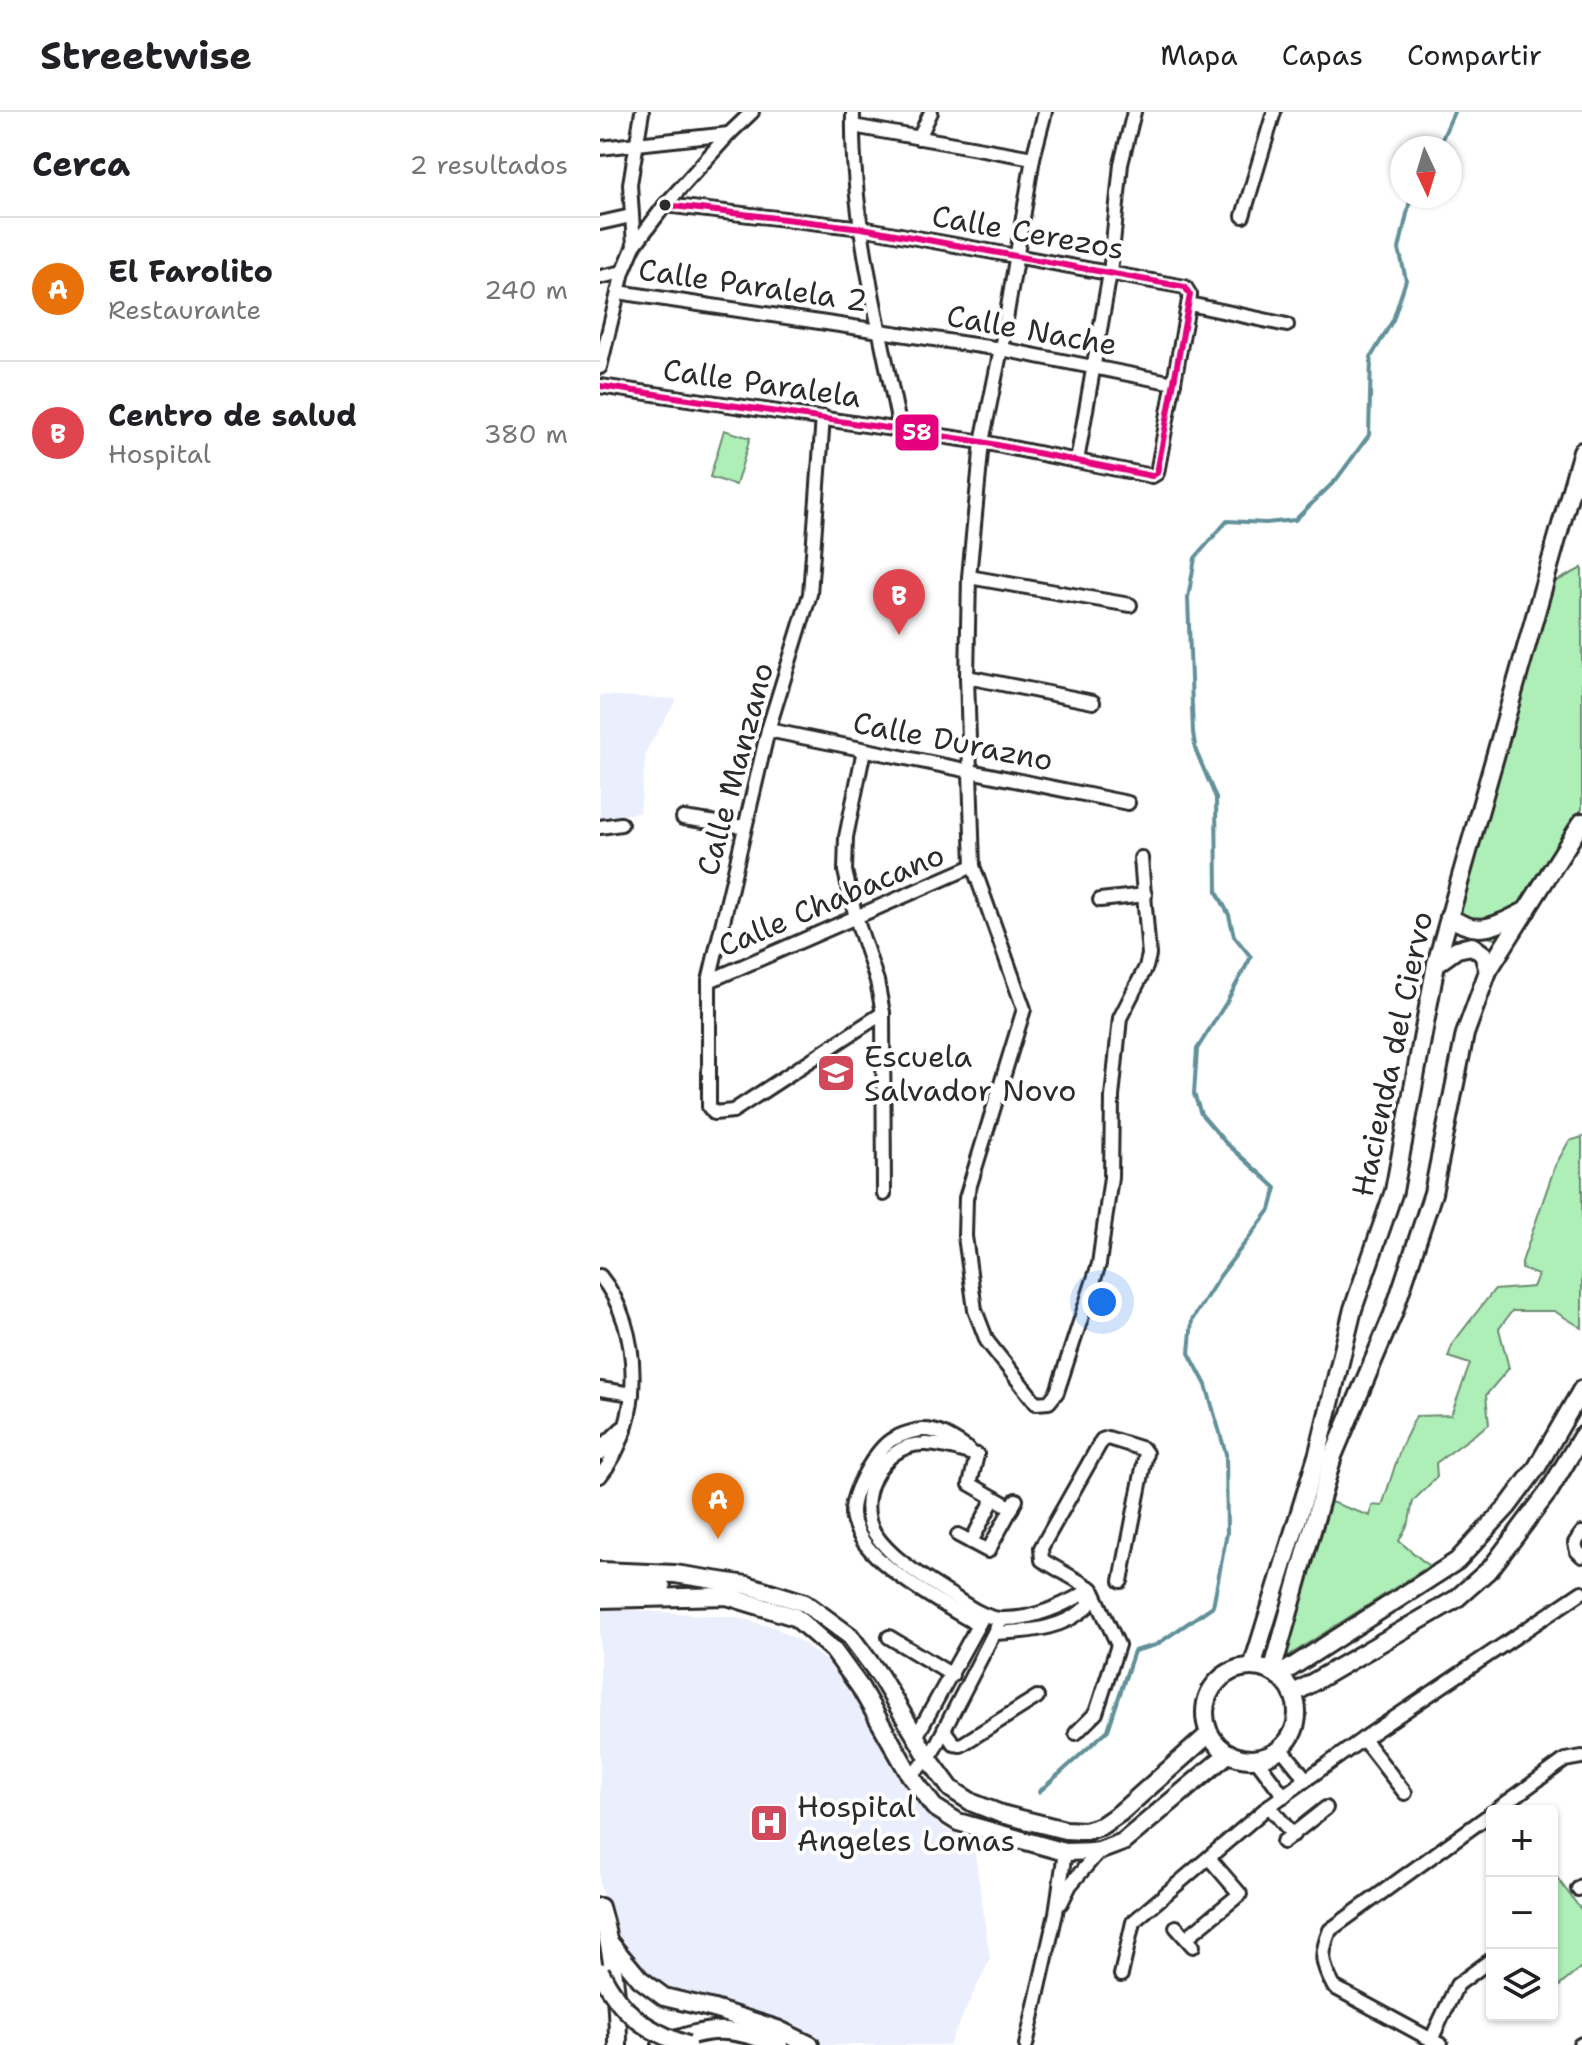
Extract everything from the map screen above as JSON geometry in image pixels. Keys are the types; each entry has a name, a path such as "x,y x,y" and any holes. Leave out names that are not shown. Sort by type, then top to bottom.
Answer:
{"main road":[{"name":"Hacienda del Ciervo","path":"1252,1667 1318,1453 1353,1309 1394,1191 1436,964 1582,451"},
{"path":"1275,1674 1333,1456 1393,1314 1433,1193 1465,1034 1488,971 1582,822"},
{"path":"1449,916 1462,926 1482,929 1498,925 1528,909"},
{"path":"1436,964 1457,949 1472,946 1483,954 1488,971"},
{"path":"1341,1359 1369,1369"},
{"path":"1275,1674 1420,1587 1457,1561 1508,1506 1537,1467 1582,1389"},
{"path":"600,1452 623,1430"},
{"path":"1293,1694 1456,1599 1491,1568 1549,1491 1582,1436"},
{"path":"600,1571 675,1574 747,1585 805,1603 850,1636 880,1676 929,1759 951,1789 973,1803 1001,1814 1065,1830 1085,1831 1101,1826 1120,1813 1209,1734"},
{"path":"600,1585 699,1588 795,1617 833,1650 860,1687 910,1775 934,1807 958,1822 1065,1852 1099,1851 1123,1842 1229,1753"},
{"path":"1420,1587 1438,1609"},
{"path":"600,1599 727,1596"},
{"path":"1252,1667 1275,1674 1293,1694 1297,1708 1291,1736 1281,1748 1256,1759 1229,1753 1209,1734 1205,1715 1213,1688 1222,1677 1235,1670 1252,1667"},
{"path":"600,1907 610,1943 618,2045"},
{"path":"610,1943 640,1979 664,1997 765,2025 810,2045"},
{"path":"600,1971 612,1996 641,2025 687,2045"},
{"path":"600,2041 608,2041 618,2027"},
{"path":"661,2045 700,2031 743,2031 779,2045"}],"street":[{"path":"634,246 630,184 642,112"},
{"path":"600,367 623,272 634,246 665,205 752,112"},
{"path":"853,112 855,177 862,228 900,429"},
{"path":"919,138 931,112"},
{"path":"1045,112 1033,158 982,442 969,577 967,677 973,866 1024,1009 966,1198 965,1236 975,1310 987,1341 1036,1403 1049,1402 1057,1392 1099,1264 1111,1177 1117,1033 1120,1018 1149,955 1141,858"},
{"path":"1077,461 1110,273 1121,164 1134,112"},
{"path":"1243,216 1274,112"},
{"path":"853,126 1033,158"},
{"path":"600,148 729,134"},
{"name":"Calle Cerezos","path":"665,205 862,228 1185,287 1189,290 1189,304"},
{"path":"600,223 631,216"},
{"path":"600,277 623,272"},
{"name":"Calle Paralela 2","path":"618,292 880,330"},
{"path":"1174,383 1189,304 1287,325"},
{"name":"Calle Nache","path":"880,330 1001,349 1174,383"},
{"name":"Calle Paralela","path":"600,386 982,442 1152,476 1157,473 1174,383"},
{"name":"Calle Manzano","path":"823,417 810,594 768,730 709,981 709,1107 714,1113 733,1111 883,1013"},
{"path":"969,577 1130,605"},
{"path":"967,677 1093,702"},
{"name":"Calle Durazno","path":"768,730 1128,803"},
{"path":"864,750 846,837 845,871 856,918 877,981 883,1013 884,1194"},
{"path":"683,818 745,827"},
{"path":"600,827 621,824"},
{"name":"Calle Chabacano","path":"709,981 973,866"},
{"path":"1100,900 1145,895"},
{"path":"600,1276 623,1316 635,1372 623,1430 608,1467 600,1476"},
{"path":"600,1389 632,1394"},
{"path":"1076,1733 1096,1713 1118,1650 1117,1641 1092,1589 1042,1560 1041,1548 1102,1440 1108,1438 1143,1449 1146,1453 1121,1581"},
{"path":"958,1535 985,1551 990,1549 1014,1504 994,1498 970,1484 977,1455 922,1443 904,1448 884,1463 867,1491 866,1511 873,1531 888,1550 981,1620 1027,1616 1058,1608 1092,1589"},
{"path":"971,1542 994,1498"},
{"path":"1582,1533 1575,1543 1582,1556"},
{"path":"995,1633 1039,1630 1063,1623 1088,1606 1092,1589"},
{"path":"1121,1975 1133,1922 1269,1806 1582,1592"},
{"path":"910,1775 929,1759 1001,1619"},
{"path":"916,1737 981,1620"},
{"path":"889,1637 952,1675"},
{"path":"944,1730 954,1744 961,1745 1037,1697"},
{"path":"1363,1739 1405,1793"},
{"path":"1281,1748 1306,1779"},
{"path":"1503,1805 1565,1760 1582,1757"},
{"path":"1256,1759 1284,1796"},
{"path":"1269,1806 1288,1838 1326,1808"},
{"path":"1486,1817 1330,1930 1322,1951 1325,1969 1334,1987 1436,2042 1457,1985 1486,1963"},
{"path":"1056,1913 1070,1885 1099,1851"},
{"path":"1026,2045 1056,1913 1065,1852"},
{"path":"1176,1927 1190,1942 1240,1894 1209,1858"}],"shaded area":[{"path":"600,695 677,699 646,751 640,812 600,819"},
{"name":"Hospital Angeles Lomas","path":"600,1608 735,1617 774,1627 803,1643 827,1662 857,1699 891,1760 929,1816 947,1830 973,1841 990,1959 949,2045 826,2045 737,2006 665,1987 630,1958 609,1917 600,1885"}],"green space":[{"path":"724,430 750,438 736,485 710,477"},
{"path":"1582,568 1582,809 1499,940 1454,928 1555,582"},
{"path":"1582,1137 1582,1328 1554,1311 1512,1311 1499,1329 1509,1368 1486,1395 1489,1424 1436,1463 1437,1477 1413,1501 1409,1522 1399,1541 1429,1566 1285,1658 1331,1502 1370,1516 1372,1505 1382,1506 1401,1447 1416,1416 1451,1415 1470,1364 1448,1357 1453,1343 1494,1290 1533,1287 1538,1275 1522,1269 1522,1262 1555,1166 1569,1141"},
{"path":"1558,1879 1582,1911 1582,1967 1558,1987"}],"waterway":[{"path":"1443,136 1454,112"},
{"path":"1039,1792 1108,1730 1134,1651 1156,1645 1213,1606 1227,1533 1226,1454 1206,1385 1189,1353 1192,1320 1220,1276 1270,1210 1276,1188 1225,1142 1201,1114 1194,1094 1197,1049 1251,957 1234,936 1229,915 1217,892 1216,798 1196,751 1193,733 1188,598 1195,558 1227,521 1266,523 1295,520 1336,480 1369,435 1371,357 1393,320 1406,280 1399,249 1408,208"}],"transit line":[{"name":"58","path":"600,386 982,442 1152,476 1157,473 1190,295 1185,287 862,228 665,205"}],"place":[{"name":"Centro de salud","path":"899,635"},
{"name":"Escuela Salvador Novo","path":"836,1073"},
{"name":"El Farolito","path":"718,1539"},
{"name":"Hospital Angeles Lomas","path":"769,1823"}]}
